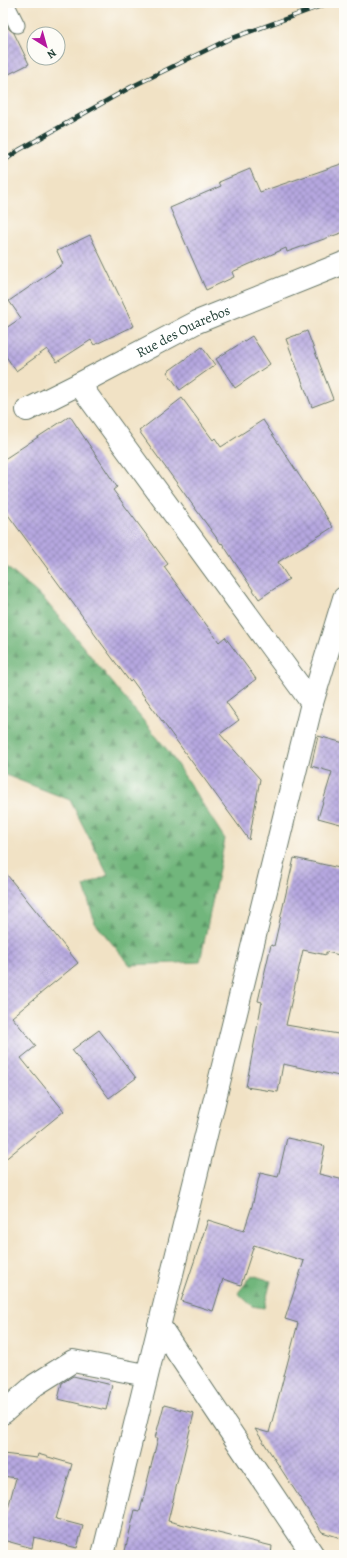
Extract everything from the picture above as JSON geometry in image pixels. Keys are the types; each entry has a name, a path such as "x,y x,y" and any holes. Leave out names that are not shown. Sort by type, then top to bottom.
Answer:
{"street":[{"name":"Rue des Ouarebos","path":"28,410 196,322 344,263"},
{"path":"79,384 312,703"},
{"path":"103,1555 312,703 344,598"},
{"path":"159,1325 313,1555"},
{"path":"3,1413 34,1385 73,1361 146,1375"}],"lane":[{"path":"6,3 17,25"}],"green space":[{"path":"3,564 44,599 169,752 225,839 200,962 130,965 95,923 84,886 108,875 70,800 3,774"},
{"path":"252,1275 271,1281 264,1308 252,1306 238,1293"}],"building":[{"path":"3,17 9,29 14,33 26,58 26,66 3,77"},
{"path":"344,163 344,232 287,252 286,248 232,272 234,277 206,290 170,208 221,186 219,182 250,169 260,192"},
{"path":"90,235 134,326 94,345 91,340 57,362 47,349 16,371 3,352 3,330 21,318 9,301 63,264 57,251"},
{"path":"307,331 333,399 312,407 286,339"},
{"path":"252,336 270,364 235,388 216,359"},
{"path":"202,347 215,365 180,390 167,372"},
{"path":"182,398 213,440 215,438 221,447 263,420 333,527 278,562 289,579 259,599 222,543 221,544 139,431"},
{"path":"70,416 117,487 113,490 168,564 164,567 219,642 225,637 256,679 226,702 239,720 220,734 260,779 249,840 132,680 130,682 3,508 3,460"},
{"path":"318,736 344,743 344,825 318,818 332,772 311,766"},
{"path":"294,858 344,869 344,956 326,952 326,955 303,950 286,1025 344,1035 344,1077 283,1064 278,1092 246,1087 262,1002 258,1001 271,945 274,946"},
{"path":"3,870 78,963 12,1017 36,1046 21,1058 64,1111 3,1161"},
{"path":"99,1030 136,1078 109,1098 72,1050"},
{"path":"287,1138 325,1146 319,1174 344,1180 344,1539 322,1532 255,1429 269,1433 298,1323 285,1319 304,1261 254,1245 241,1285 223,1279 213,1311 181,1301 208,1220 244,1231 260,1173 278,1177"},
{"path":"73,1376 112,1385 106,1410 58,1399 62,1383"},
{"path":"164,1405 194,1413 168,1521 272,1546 271,1555 124,1555 135,1510 140,1511 158,1438 155,1438"},
{"path":"3,1454 37,1458 38,1454 72,1464 56,1519 83,1526 77,1548 34,1537 32,1548 3,1540 3,1527 16,1478 3,1476"}],"railway":[{"path":"3,162 19,150 131,87 227,40 329,3"}]}
